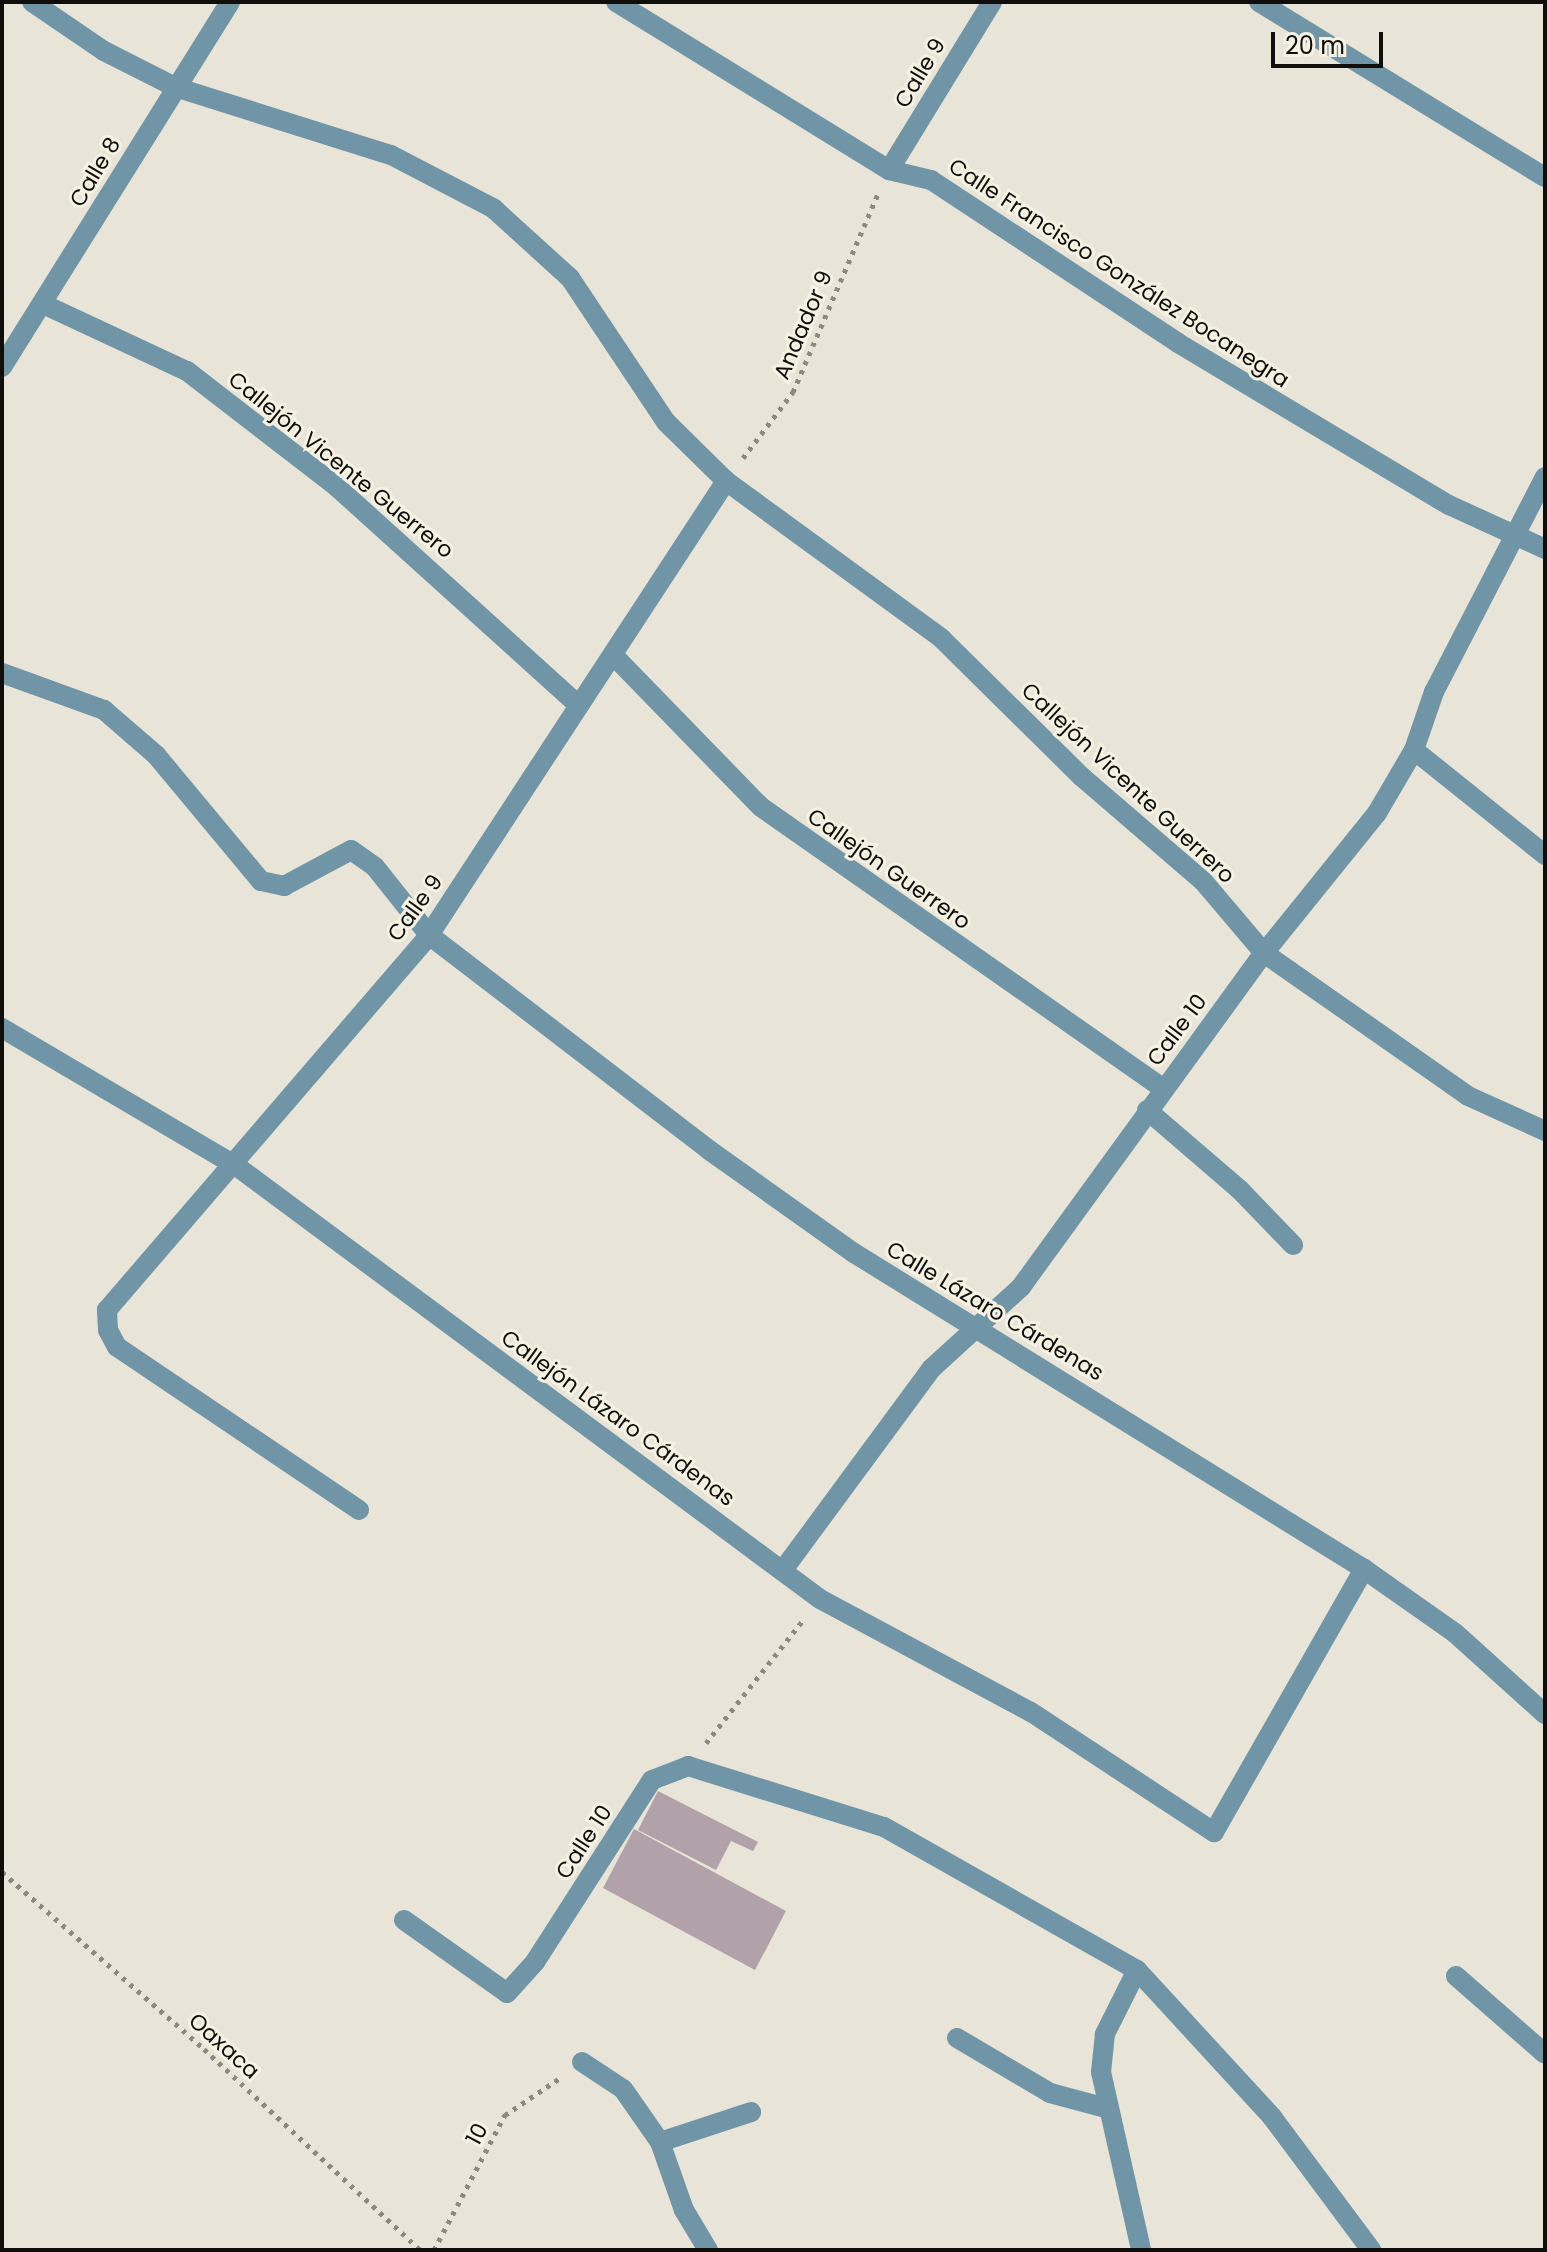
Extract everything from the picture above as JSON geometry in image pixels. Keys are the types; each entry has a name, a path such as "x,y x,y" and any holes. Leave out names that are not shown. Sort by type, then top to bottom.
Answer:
{"street":[{"name":"Callejón Vicente Guerrero","path":"32,2 104,51 175,87 391,155 493,208 570,278 666,422 726,481 941,638 1082,777 1203,881 1264,953 1468,1096 1545,1131"},
{"name":"Calle 8","path":"2,367 230,2"},
{"name":"Calle Francisco González Bocanegra","path":"616,2 889,170 931,180 1178,343 1449,505 1516,533 1545,549"},
{"name":"Calle 9","path":"889,170 992,2"},
{"path":"1259,2 1545,177"},
{"name":"Callejón Vicente Guerrero","path":"43,304 187,371 337,487 579,706"},
{"name":"Calle 10","path":"783,1570 931,1369 1021,1287 1264,953 1377,813 1414,750 1434,692 1545,477"},
{"name":"Calle 9","path":"359,1510 117,1347 108,1330 107,1310 235,1165 429,935 579,706 615,657 726,481"},
{"name":"Callejón Guerrero","path":"615,657 761,807 1163,1088"},
{"name":"Calle Lázaro Cárdenas","path":"2,673 104,710 156,755 261,881 284,886 351,850 375,867 429,935 709,1150 854,1253 1364,1569 1455,1633 1545,1714"},
{"path":"1414,750 1545,855"},
{"name":"Callejón Lázaro Cárdenas","path":"2,1028 235,1165 820,1599 1031,1712 1214,1832 1364,1569"},
{"path":"1147,1110 1239,1189 1293,1245"},
{"path":"688,1766 884,1827 1137,1970 1272,2117 1371,2250"},
{"name":"Calle 10","path":"404,1920 507,1993 535,1962 652,1780 688,1766"},
{"path":"1137,1970 1105,2034 1101,2072 1106,2108 1141,2250"},
{"path":"1456,1976 1545,2054"},
{"path":"957,2038 1050,2093 1106,2108"},
{"path":"582,2062 623,2089 660,2142 684,2210 708,2250"},
{"path":"660,2142 751,2112"}],"path":[{"name":"Andador 9","path":"726,481 793,392 889,170"},
{"path":"688,1766 820,1599"},
{"name":"Oaxaca","path":"2,1872 204,2049 420,2250"},
{"name":"10","path":"434,2250 505,2115 582,2062"}],"building":[{"path":"658,1791 758,1842 753,1851 731,1841 716,1870 638,1830"},
{"path":"634,1829 786,1911 755,1970 603,1888"}]}
